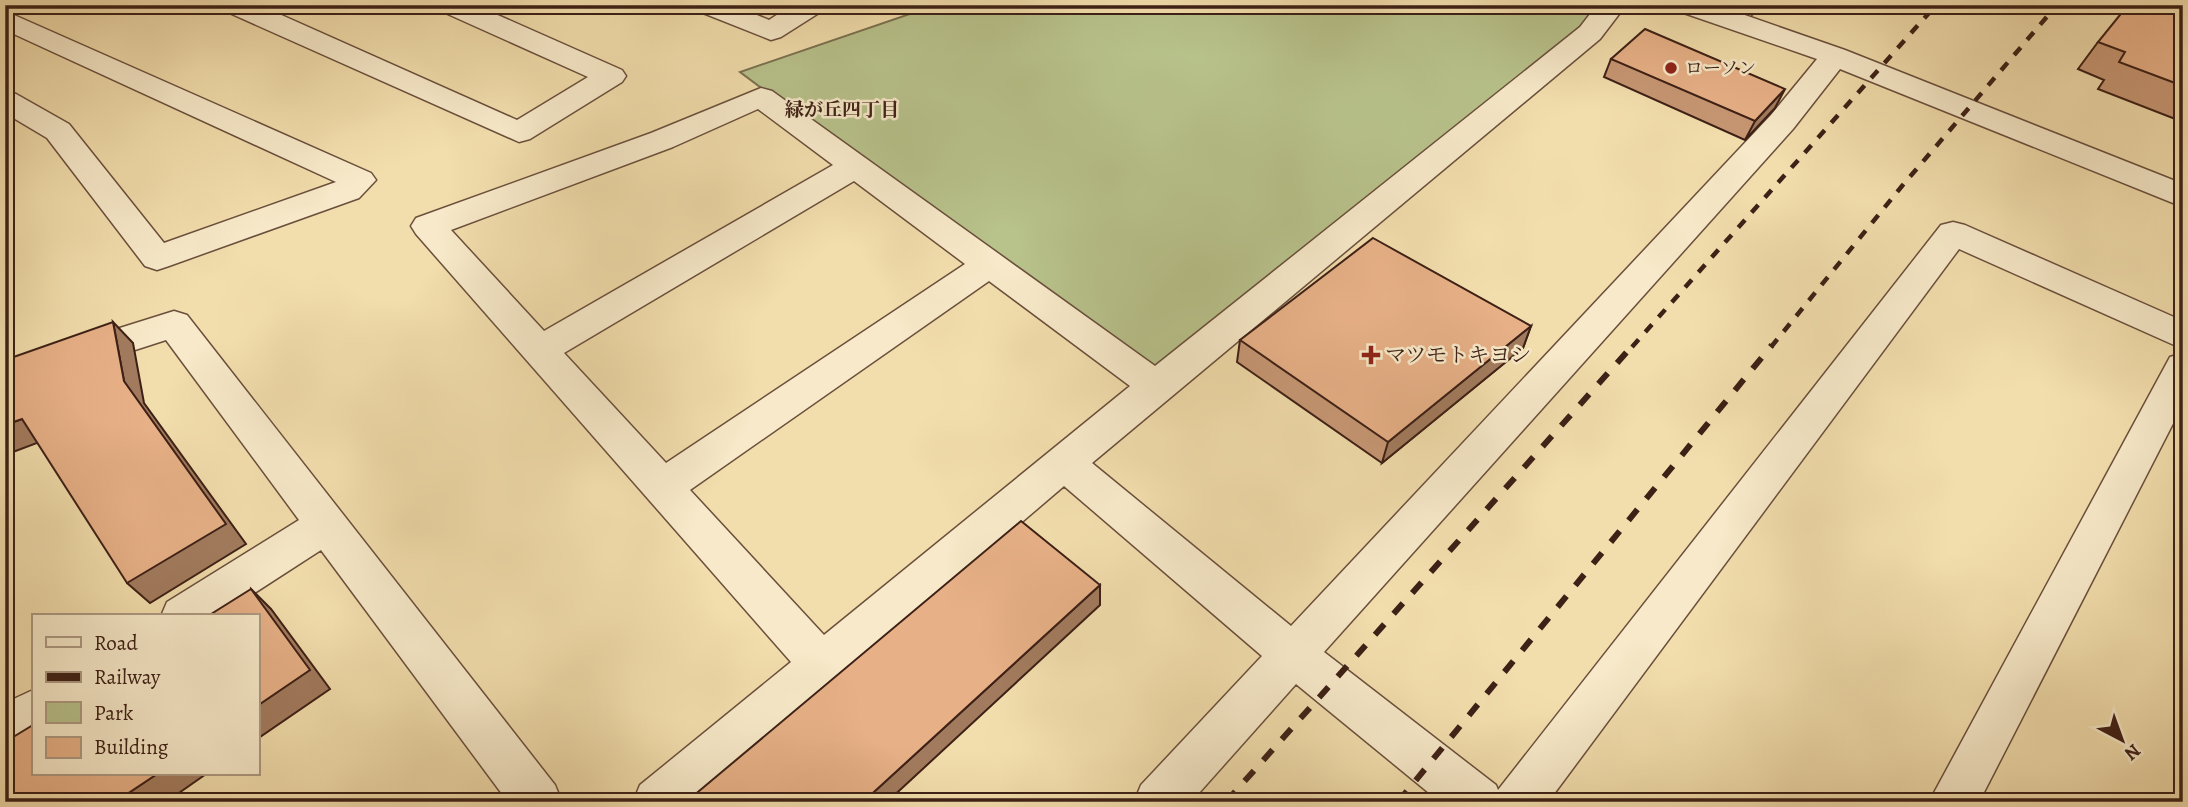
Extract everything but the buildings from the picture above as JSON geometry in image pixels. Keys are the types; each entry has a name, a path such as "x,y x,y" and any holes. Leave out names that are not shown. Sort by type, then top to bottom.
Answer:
{"street":[{"path":"235,5 519,132 611,76 451,5"},
{"path":"708,5 771,31 811,5"},
{"path":"657,802 1156,386 1590,33 1612,5"},
{"path":"1688,5 1835,56 2183,196"},
{"path":"5,19 360,180 347,190 157,258 58,131 5,100"},
{"path":"1158,802 1782,122 1835,56"},
{"path":"821,663 428,226 662,140 761,97 1156,386"},
{"path":"540,350 856,166"},
{"path":"1518,802 1953,233 2183,336"},
{"path":"663,487 989,264"},
{"path":"5,378 174,324 538,802"},
{"path":"1953,802 2183,367"},
{"path":"1064,463 1292,654 1479,802"},
{"path":"186,614 326,525"},
{"path":"5,729 32,713"}],"green space":[{"path":"936,5 1606,5 1156,386 740,72"}],"railway":[{"path":"1632,347 1936,5"},
{"path":"1771,347 1902,186 2057,5"},
{"path":"1226,802 1633,345"},
{"path":"1398,802 1772,345"}],"place":[{"name":"ローソン","path":"1671,68"},
{"name":"マツモトキヨシ","path":"1371,355"}],"district":[{"name":"緑が丘四丁目","path":"842,109"}]}
